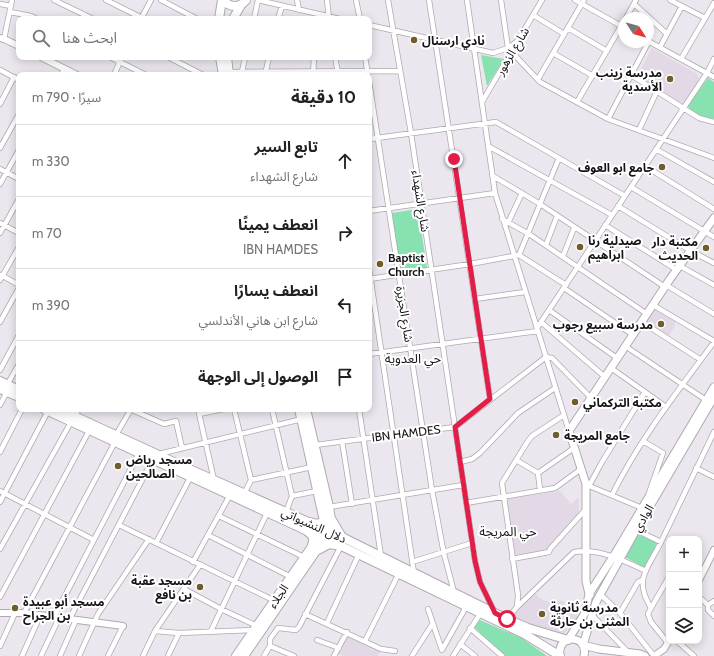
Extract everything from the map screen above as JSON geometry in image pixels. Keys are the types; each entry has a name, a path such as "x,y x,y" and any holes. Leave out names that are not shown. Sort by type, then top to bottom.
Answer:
{"main road":[{"path":"220,16 223,0 231,6 236,6 244,2"},
{"path":"235,16 244,2"},
{"path":"221,60 226,72"},
{"path":"227,60 227,72"},
{"path":"560,656 560,648 564,642 568,640 585,613 589,594 586,580 585,550 585,510 587,485 569,430 653,304 714,218"},
{"path":"4,387 16,389"},
{"path":"4,387 16,395"},
{"name":"الوادي","path":"583,645 596,602 616,558 642,508 714,387"},
{"name":"الوادي","path":"589,594 636,530 714,397"},
{"name":"دلال النشيواتي","path":"56,412 75,416 139,453 155,457 214,480 286,512 307,527"},
{"path":"300,412 325,529"},
{"path":"307,412 329,507 325,529"},
{"name":"دلال النشيواتي","path":"75,416 89,431 116,439 267,513 307,527 325,529 342,542 381,556 454,594 507,619 528,628 568,640"},
{"path":"342,542 329,544 313,551 313,538 307,527 318,524 359,554 526,635 560,656"},
{"name":"الجلاء","path":"244,656 313,551 325,529"},
{"name":"الجلاء","path":"236,656 304,557 313,551"},
{"path":"589,594 596,602"},
{"path":"568,640 576,640 583,645 598,649 628,652 645,656"},
{"path":"583,645 584,656"}],"street":[{"path":"12,0 2,38 16,45"},
{"path":"54,0 87,16"},
{"path":"106,0 136,16"},
{"path":"143,16 151,0"},
{"path":"161,0 191,16"},
{"path":"255,16 258,0 299,10 315,16"},
{"path":"297,0 299,10"},
{"path":"326,0 329,16"},
{"path":"356,0 359,16"},
{"name":"شارع الشهداء","path":"388,0 421,204 472,543 480,582 495,613"},
{"path":"429,0 490,399"},
{"path":"467,0 495,193 502,219 517,256 537,330 569,430"},
{"path":"501,0 510,49 538,79 608,119 714,158"},
{"name":"شارع الزهور","path":"482,102 510,49 519,40 542,0"},
{"path":"575,0 583,2 618,22"},
{"path":"670,0 705,18"},
{"path":"681,59 714,1"},
{"path":"538,79 583,2"},
{"path":"629,12 635,2 667,34"},
{"path":"0,4 11,6"},
{"path":"279,16 282,6"},
{"path":"660,47 682,6"},
{"path":"10,12 31,16"},
{"path":"533,15 564,34"},
{"path":"372,26 493,53 510,49"},
{"path":"568,28 607,51"},
{"path":"577,102 618,33"},
{"path":"654,44 714,77"},
{"path":"608,119 644,48"},
{"path":"553,53 592,76"},
{"path":"537,330 707,73 714,59"},
{"path":"47,60 71,72"},
{"path":"115,72 121,60 141,72"},
{"path":"174,60 197,72"},
{"path":"242,72 244,60"},
{"path":"265,72 268,60"},
{"path":"313,72 314,60"},
{"path":"336,60 338,72"},
{"path":"366,60 368,72"},
{"path":"62,72 64,68"},
{"path":"0,70 16,78"},
{"path":"372,74 400,71"},
{"path":"631,75 699,118 714,122"},
{"path":"0,104 16,80"},
{"path":"639,130 657,91"},
{"name":"شارع الجزيرة","path":"372,100 432,490 454,594"},
{"path":"0,148 16,119"},
{"path":"372,139 496,122 625,196"},
{"path":"488,146 612,215"},
{"path":"656,149 714,182"},
{"path":"0,184 16,155"},
{"path":"517,256 528,234 559,158"},
{"path":"645,166 714,209"},
{"path":"0,169 16,177"},
{"path":"493,176 540,204 574,228 666,286 714,314"},
{"path":"631,187 714,237"},
{"path":"372,212 495,193"},
{"path":"508,223 522,193"},
{"path":"0,233 2,224 16,203"},
{"path":"618,206 691,251 714,263"},
{"path":"546,245 557,216"},
{"path":"502,219 563,256 647,314"},
{"path":"2,224 16,231"},
{"path":"606,225 679,268 714,285"},
{"path":"563,256 574,228"},
{"path":"16,252 1,277 16,284"},
{"path":"372,279 517,256 565,286 633,336"},
{"path":"372,292 414,573"},
{"path":"475,299 526,292"},
{"path":"0,322 16,293"},
{"path":"612,495 620,478 666,407 714,342 653,304"},
{"path":"549,310 617,358"},
{"path":"541,322 605,377"},
{"path":"642,322 701,360"},
{"path":"372,354 537,330"},
{"path":"0,370 16,341"},
{"path":"625,346 706,400"},
{"path":"546,357 552,358 591,398"},
{"name":"IBN HAMDES","path":"315,444 455,427 546,357"},
{"path":"611,368 666,407"},
{"path":"0,405 4,387 16,369"},
{"path":"460,462 472,459 480,453 518,412 555,388"},
{"path":"642,508 587,485 645,392"},
{"path":"0,452 20,412"},
{"path":"0,502 2,492 45,412"},
{"path":"24,614 116,439 129,412"},
{"path":"137,412 164,424 176,421 182,448"},
{"path":"198,412 214,480"},
{"path":"235,412 251,480 244,494"},
{"path":"273,412 292,496 286,512"},
{"path":"360,412 381,556"},
{"path":"517,607 518,595 502,483 532,436 564,415"},
{"path":"0,549 75,416"},
{"path":"60,656 73,620 119,525 155,457 182,448 302,419"},
{"path":"0,597 89,431"},
{"path":"651,608 643,591 642,580 714,432"},
{"path":"342,441 352,504"},
{"path":"644,441 663,453 650,487 647,500"},
{"path":"538,473 574,448"},
{"path":"41,656 56,618 139,453"},
{"path":"516,460 538,473"},
{"path":"251,480 287,473 312,466"},
{"path":"696,468 714,477"},
{"path":"466,503 556,488 581,470"},
{"path":"538,473 540,490"},
{"path":"156,543 191,476"},
{"path":"329,507 463,485"},
{"path":"292,496 317,491"},
{"path":"2,492 94,540"},
{"path":"193,562 230,496"},
{"path":"512,559 549,552 585,510"},
{"path":"211,631 267,513"},
{"path":"219,516 304,557"},
{"path":"119,525 275,601"},
{"path":"636,530 661,542"},
{"path":"208,535 291,577"},
{"path":"78,656 98,614 149,539"},
{"path":"264,656 270,646 270,639 278,628 298,629 342,542"},
{"path":"412,562 472,543"},
{"path":"507,619 517,607 574,552 585,550 616,558 646,571"},
{"path":"702,575 712,558 714,550"},
{"path":"327,623 359,554"},
{"path":"143,656 155,631 200,565"},
{"path":"365,641 399,573"},
{"path":"620,613 638,582 642,580"},
{"path":"666,581 648,614 651,622 666,639"},
{"path":"184,589 256,628"},
{"path":"600,594 620,613 654,656 664,649 668,644"},
{"path":"702,600 708,605 708,610 714,616"},
{"path":"708,605 714,601"},
{"path":"438,656 466,607"},
{"path":"428,610 442,650"},
{"path":"0,613 15,613 123,626 108,656"},
{"path":"0,646 15,613"},
{"path":"305,614 382,649 395,651"},
{"path":"453,656 480,614"},
{"path":"592,615 628,652"},
{"path":"22,656 40,616"},
{"path":"412,656 433,623"},
{"path":"155,631 179,633 256,628"},
{"path":"470,628 502,656"},
{"path":"337,655 347,632"},
{"path":"168,656 179,633"},
{"path":"317,640 339,648"},
{"path":"460,644 475,656"},
{"path":"680,644 694,656"},
{"path":"270,646 294,656"}],"shaded area":[{"name":"مدرسة زينب الأسدية","path":"652,48 697,74 699,82 685,104 683,104 637,76"},
{"name":"مدرسة سبيع رجوب","path":"654,307 676,322 668,337 645,322"},
{"path":"560,491 571,504 579,497 579,513 548,548 548,551 515,555 506,499"},
{"name":"مدرسة ثانوية المثنى بن حارثة","path":"534,593 543,600 554,603 556,600 565,602 562,611 579,616 564,634 528,624 512,616"},
{"path":"348,635 380,651 378,656 344,656 339,654 339,651"}],"green space":[{"path":"481,55 504,59 487,86"},
{"path":"708,78 714,82 714,121 699,117 687,106"},
{"path":"418,209 427,268 400,273 392,213"},
{"path":"637,534 657,543 645,568 625,557"},
{"path":"480,620 523,639 547,656 504,656 474,627"}],"place":[{"name":"نادي ارسنال","path":"414,40"},
{"name":"مدرسة زينب الأسدية","path":"670,79"},
{"name":"جامع ابو العوف","path":"662,167"},
{"name":"صيدلية رنا ابراهيم","path":"580,247"},
{"name":"مكتبة دار الحديث","path":"706,248"},
{"name":"Baptist Church","path":"380,264"},
{"name":"مدرسة سبيع رجوب","path":"661,324"},
{"name":"مكتبة التركماني","path":"575,402"},
{"name":"جامع المريجة","path":"556,435"},
{"name":"مسجد رياض الصالحين","path":"118,466"},
{"name":"مسجد عقبة بن نافع","path":"200,587"},
{"name":"مسجد أبو عبيدة بن الجراح","path":"15,608"},
{"name":"مدرسة ثانوية المثنى بن حارثة","path":"542,614"}],"district":[{"name":"حي العدوية","path":"413,358"},
{"name":"حي المريجة","path":"508,531"}],"route":[{"path":"454,159 490,399 455,427 475,561 480,582 495,613 507,619"}]}
